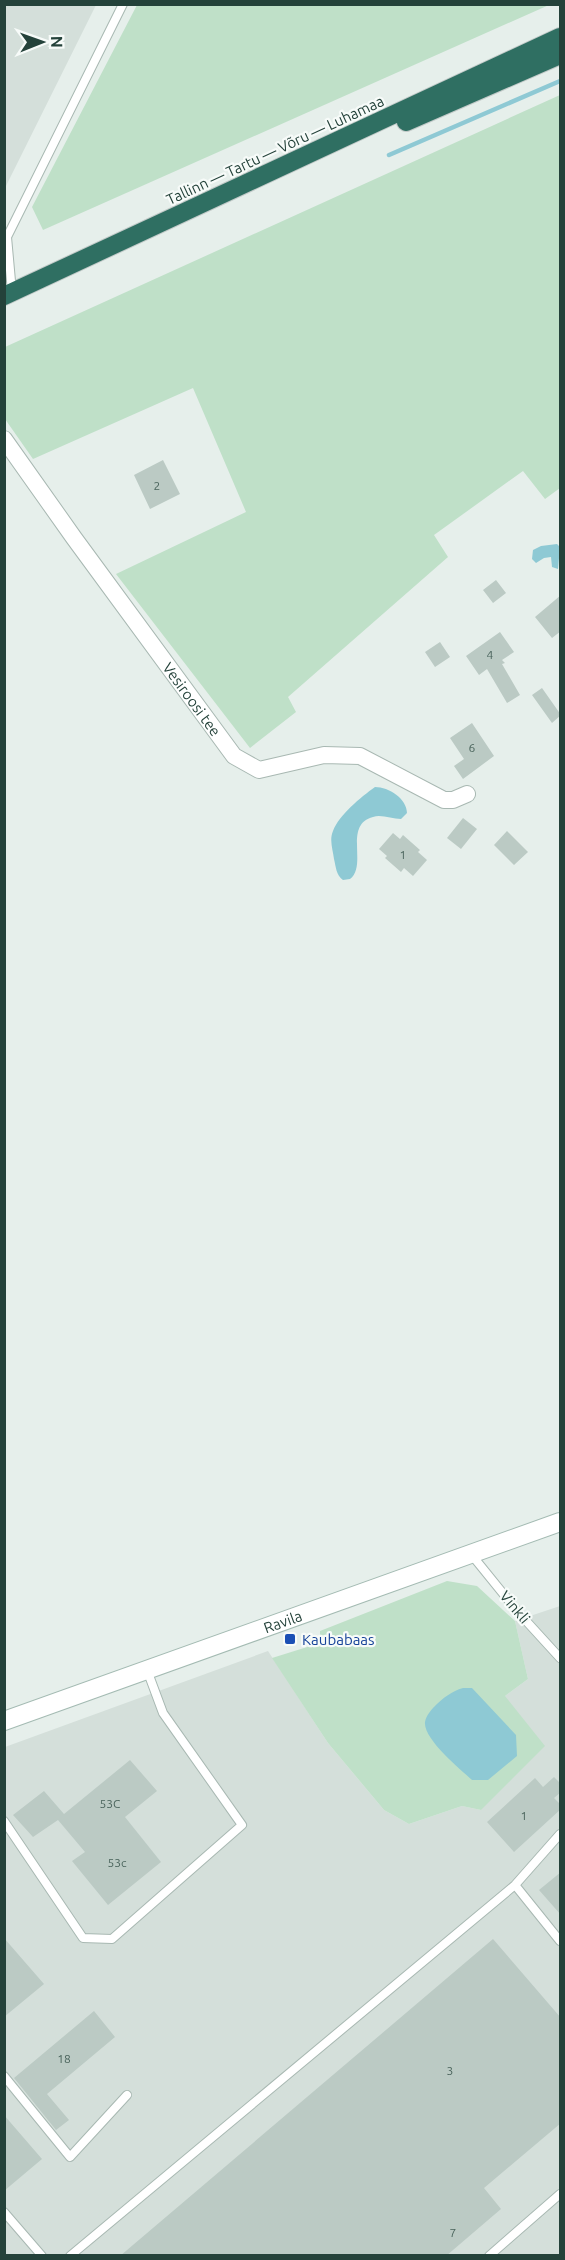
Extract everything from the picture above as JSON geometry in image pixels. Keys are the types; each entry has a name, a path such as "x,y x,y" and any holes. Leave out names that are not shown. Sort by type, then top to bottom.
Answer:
{"highway":[{"name":"Tallinn — Tartu — Võru — Luhamaa","path":"8,294 561,37"},
{"path":"303,157 350,146 561,56"}],"street":[{"name":"Vesiroosi tee","path":"4,439 234,756 259,770 324,755 360,756 444,800 453,800 467,794"},
{"name":"Ravila","path":"4,1721 561,1522"}],"lane":[{"path":"8,294 8,237 123,4"},
{"name":"Vinkli","path":"471,1554 518,1612 561,1658"},
{"path":"4,1821 83,1938 112,1939 242,1825 163,1713 147,1670"},
{"path":"70,2256 515,1885 561,1834"},
{"path":"515,1885 561,1941"},
{"path":"4,2076 70,2157 127,2095"},
{"path":"489,2256 561,2193"},
{"path":"4,2212 42,2256"}],"shaded area":[{"path":"4,5 96,5 5,188"},
{"path":"560,1606 560,2255 5,2256 5,1747 268,1651 328,1743 384,1810 409,1824 462,1806 481,1810 505,1696 528,1679 515,1621"}],"green space":[{"path":"137,5 549,5 43,230 32,207"},
{"path":"560,95 560,488 545,499 523,471 434,535 448,557 288,697 296,712 250,748 116,574 246,512 193,388 33,459 5,419 5,347"},
{"path":"447,1581 477,1586 515,1621 528,1679 505,1696 545,1746 481,1810 462,1806 409,1824 384,1810 328,1743 272,1658 320,1643 320,1631"}],"water":[{"path":"557,544 560,547 558,569 552,567 551,557 536,563 532,559 533,550 541,546"},
{"path":"375,787 386,789 401,799 407,813 401,819 376,816 364,821 357,836 355,873 350,879 343,880 338,873 334,859 331,841 333,831 345,813"},
{"path":"463,1688 472,1688 516,1735 517,1756 488,1780 472,1780 443,1753 426,1729 425,1722 433,1708 448,1695"}],"building":[{"path":"163,460 180,494 150,509 134,475"},
{"path":"496,580 506,593 493,603 483,590"},
{"path":"561,595 561,631 552,638 535,617"},
{"path":"500,632 514,652 502,660 505,663 502,664 520,695 507,703 487,669 479,675 466,656"},
{"path":"440,642 450,657 435,667 425,652"},
{"path":"542,688 561,715 552,723 532,695"},
{"path":"472,723 494,756 463,779 454,766 464,759 450,738"},
{"path":"463,818 477,829 461,849 447,838"},
{"path":"507,831 528,852 514,865 494,845"},
{"path":"393,833 400,839 403,835 420,850 418,852 427,860 413,876 404,868 401,872 385,858 387,856 379,849"},
{"path":"130,1760 157,1791 125,1817 161,1862 108,1905 72,1861 85,1852 58,1820 33,1837 13,1815 44,1791 64,1814"},
{"path":"554,1777 561,1784 561,1792 554,1798 561,1805 561,1809 514,1852 487,1822 535,1778 543,1787"},
{"path":"561,1872 561,1915 539,1890"},
{"path":"4,1938 44,1984 4,2017"},
{"path":"493,1939 561,2018 561,2123 484,2188 501,2209 446,2256 120,2256"},
{"path":"94,2011 115,2037 47,2094 69,2120 56,2130 14,2078"},
{"path":"4,2115 42,2159 4,2191"}],"waterway":[{"path":"389,155 560,81"}],"place":[{"name":"Kaubabaas","path":"290,1639"}]}
